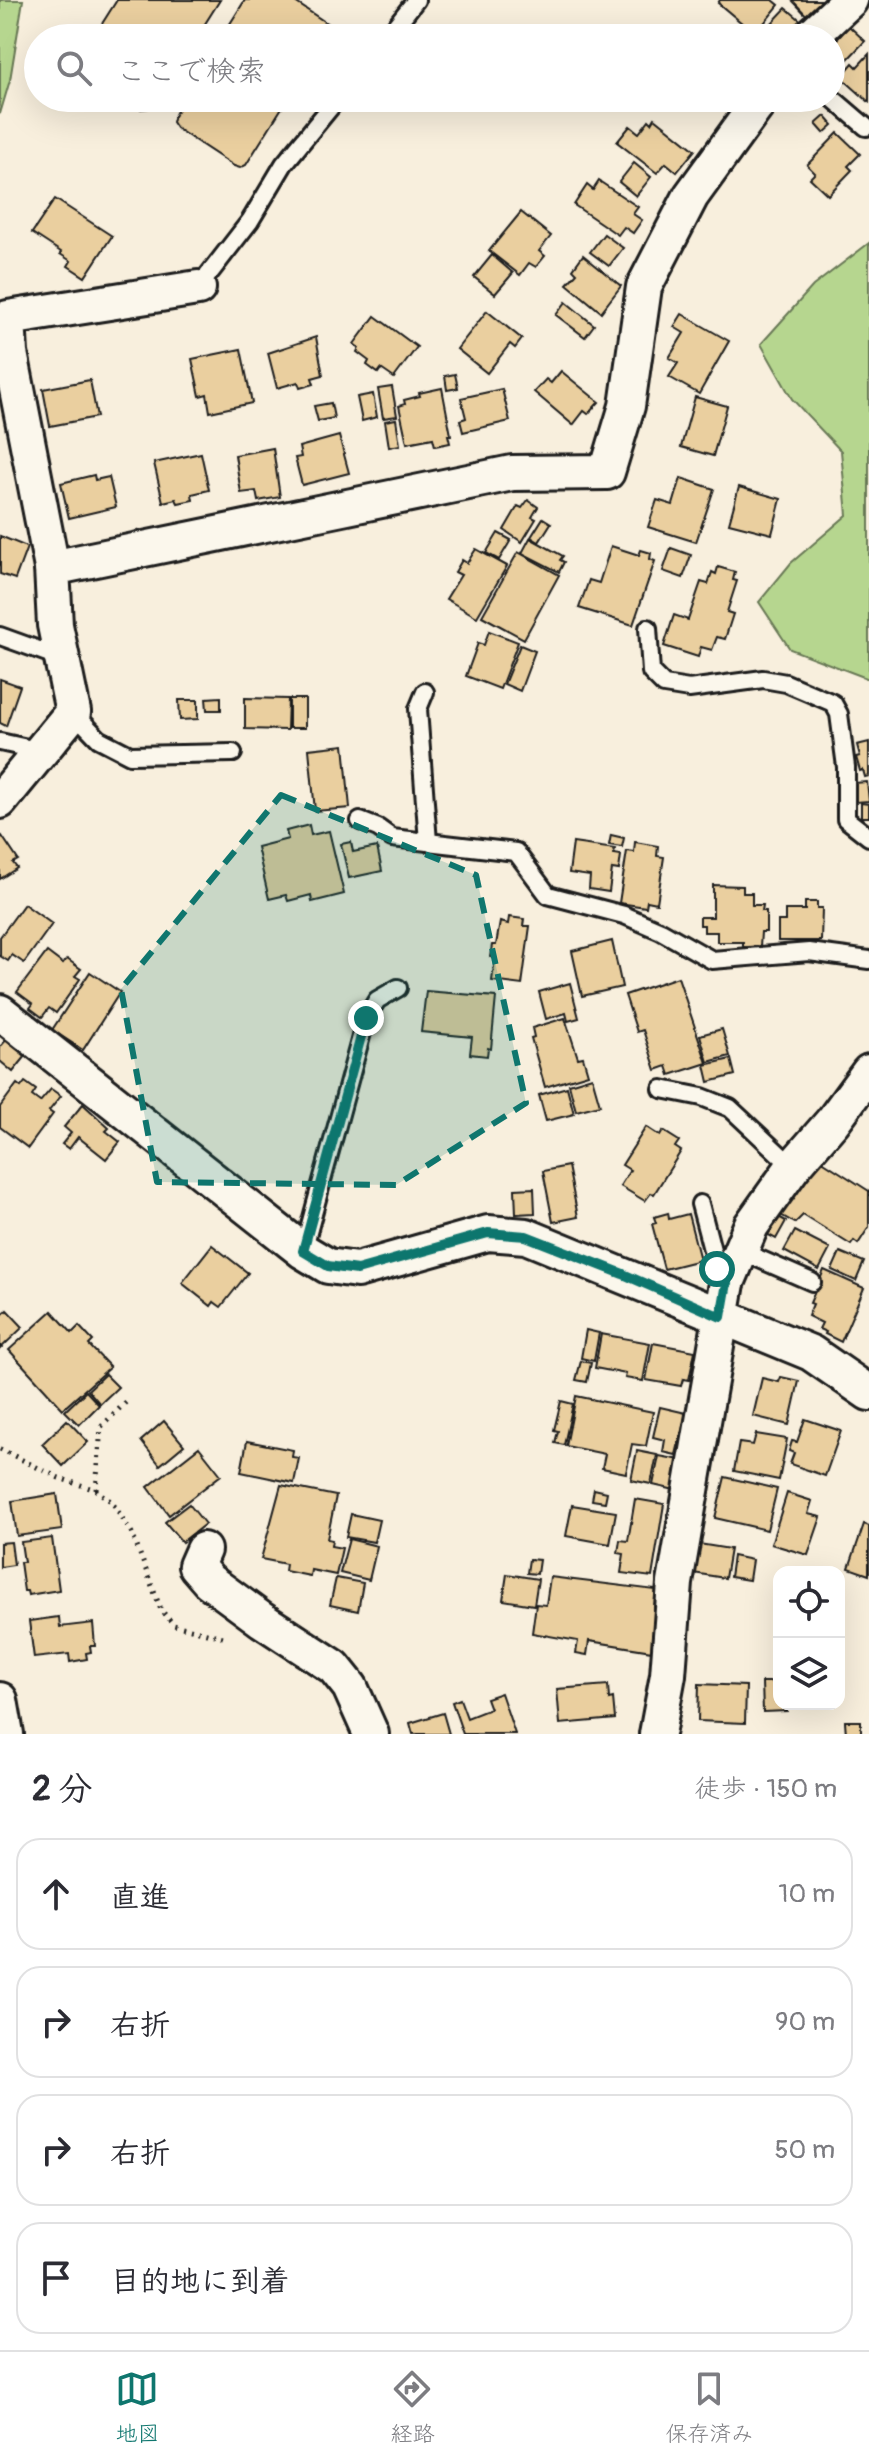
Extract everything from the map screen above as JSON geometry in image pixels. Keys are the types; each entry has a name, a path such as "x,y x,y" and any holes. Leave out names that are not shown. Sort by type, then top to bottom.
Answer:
{"street":[{"path":"824,24 850,0"},
{"path":"52,568 512,473 607,472 627,406 644,287 691,196 752,112"},
{"path":"0,801 73,712 55,625 52,568 10,353 8,318 198,288"},
{"path":"0,1012 303,1251 328,1266 357,1270 488,1233 526,1236 811,1353 869,1393"},
{"path":"657,1734 668,1675 675,1583 727,1283 751,1226 793,1167 857,1092 869,1072"},
{"path":"203,1550 196,1566 209,1581 334,1667 350,1687 371,1734"},
{"path":"0,1700 6,1734"}],"lane":[{"path":"397,24 416,0"},
{"path":"845,109 866,127"},
{"path":"198,288 250,221 284,164 327,112"},
{"path":"648,628 651,672 664,685 689,689 763,679 786,683 833,703 839,714 846,767 846,819 869,837"},
{"path":"0,636 62,659"},
{"path":"425,692 418,709 428,842"},
{"path":"73,712 99,739 130,755 233,753"},
{"path":"0,742 41,751"},
{"path":"360,821 392,838 516,852 548,895 624,915 661,931 712,960 809,952 869,960"},
{"path":"303,1251 366,1018 377,1000 398,988"},
{"path":"662,1089 702,1097 730,1108 793,1167"},
{"path":"700,1204 717,1269 727,1283"},
{"path":"741,1251 812,1282"}],"path":[{"path":"96,1490 101,1427 127,1401"}],"highlighted area":[{"path":"281,795 476,875 526,1103 396,1185 157,1182 121,989"}],"green space":[{"path":"0,0 23,0 10,80 0,114"},
{"path":"869,243 869,679 790,649 759,602 791,563 847,515 841,451 792,399 761,344 813,286"}],"building":[{"path":"117,0 220,0 205,24 102,24"},
{"path":"245,0 292,0 328,24 230,24"},
{"path":"720,0 773,0 779,5 763,24 743,24 718,3"},
{"path":"792,0 826,0 809,18"},
{"path":"786,8 804,23 803,24 771,24"},
{"path":"849,26 865,41 846,61 845,60 845,30"},
{"path":"869,54 869,102 845,81 845,72 853,63 857,67"},
{"path":"176,112 279,112 246,165 240,168 176,128 173,118"},
{"path":"825,116 833,125 824,133 816,124"},
{"path":"655,118 695,150 677,172 666,163 657,173 617,142 630,126 639,133 649,120 652,123"},
{"path":"838,133 860,154 848,166 852,170 828,195 810,178 815,173 807,165"},
{"path":"634,163 651,177 636,196 619,182"},
{"path":"599,181 638,207 633,214 642,220 633,233 624,227 618,235 574,205 587,185 593,190"},
{"path":"55,199 112,236 85,277 68,266 71,261 61,252 32,233"},
{"path":"521,212 551,236 539,251 545,256 536,267 529,263 520,275 489,251"},
{"path":"604,234 623,248 609,266 590,252"},
{"path":"492,255 513,273 495,294 474,277"},
{"path":"583,255 621,286 601,312 567,284 577,273 573,269"},
{"path":"566,302 594,325 585,337 556,315"},
{"path":"487,311 522,339 515,348 510,344 487,373 457,349"},
{"path":"682,314 729,341 699,394 669,377 678,363 669,358 684,333 674,327"},
{"path":"375,316 417,347 394,378 381,369 378,373 367,365 369,361 357,352 359,348 354,344"},
{"path":"316,337 323,375 312,378 314,384 300,388 298,382 277,388 268,353"},
{"path":"241,349 252,403 210,412 207,394 200,396 192,359"},
{"path":"561,371 599,402 588,414 584,411 573,425 534,392 546,379 551,383"},
{"path":"455,374 458,388 447,390 445,376"},
{"path":"90,380 97,417 50,426 43,389"},
{"path":"392,387 397,416 383,418 378,389"},
{"path":"442,388 450,443 435,446 433,438 407,443 399,406 405,404 404,400 420,396 419,393"},
{"path":"502,389 510,421 463,432 460,420 466,418 461,398"},
{"path":"373,394 377,417 362,421 357,397"},
{"path":"695,397 727,406 713,456 681,447"},
{"path":"331,403 334,418 318,421 314,406"},
{"path":"396,419 400,445 389,447 385,421"},
{"path":"339,436 349,473 302,485 295,458 301,457 299,447"},
{"path":"273,448 280,497 258,501 256,491 241,493 235,455"},
{"path":"201,453 209,490 192,494 193,500 163,502 154,463"},
{"path":"94,475 95,480 109,477 116,507 69,518 61,483"},
{"path":"681,478 714,489 696,542 648,527 657,500 673,505"},
{"path":"739,487 781,499 772,534 729,523"},
{"path":"528,500 538,507 532,517 536,519 522,542 504,530 518,506 522,508"},
{"path":"543,518 551,523 539,542 531,537"},
{"path":"498,533 511,540 499,560 486,553"},
{"path":"0,536 27,547 15,579 0,574"},
{"path":"530,538 563,556 560,560 564,562 559,572 522,553"},
{"path":"611,546 639,555 641,550 651,553 650,559 655,561 633,625 579,608 589,580 599,583"},
{"path":"671,548 691,555 683,578 663,571"},
{"path":"476,549 507,566 477,617 446,599 461,575 455,572 462,560 467,563"},
{"path":"518,552 559,575 524,639 482,616"},
{"path":"718,567 735,572 733,580 737,581 727,612 733,614 725,639 717,637 712,650 701,647 698,657 664,646 674,615 688,620 701,582 708,584 712,572 716,574"},
{"path":"489,631 518,642 500,689 466,676 478,643 484,645"},
{"path":"520,645 535,651 520,691 504,684"},
{"path":"0,679 20,686 6,726 0,723"},
{"path":"221,697 221,710 207,710 206,698"},
{"path":"245,698 288,699 287,730 245,729"},
{"path":"289,699 305,699 305,728 289,728"},
{"path":"179,700 198,700 198,719 180,720"},
{"path":"869,742 869,776 865,777 856,757 860,756 857,745"},
{"path":"344,745 350,808 315,811 309,749"},
{"path":"867,782 869,801 855,802 854,783"},
{"path":"861,803 869,804 869,817 861,817"},
{"path":"309,825 311,835 329,831 344,894 312,902 311,895 288,901 286,895 269,899 257,847 288,839 286,831"},
{"path":"611,835 624,838 622,847 609,845"},
{"path":"2,836 18,860 13,863 17,868 0,879 0,838"},
{"path":"351,842 353,852 377,847 382,871 349,878 341,844"},
{"path":"635,842 658,846 657,856 664,857 657,903 647,901 646,907 619,903 627,851 634,852"},
{"path":"573,843 615,849 614,854 621,855 619,870 612,869 609,892 589,889 590,876 569,873"},
{"path":"713,885 743,886 743,893 752,893 752,905 763,905 766,932 761,932 760,947 743,947 743,942 717,942 717,932 704,932 700,917 713,917"},
{"path":"805,902 817,902 817,908 822,908 821,941 778,941 778,921 785,921 785,910 805,910"},
{"path":"24,904 52,924 24,963 12,955 8,961 0,956 0,937"},
{"path":"509,917 524,919 523,926 530,926 522,985 492,981 495,958 490,957 492,945 496,945 500,922 508,924"},
{"path":"612,941 622,987 582,996 572,951"},
{"path":"47,952 63,964 67,959 81,969 75,976 80,979 56,1013 49,1008 42,1017 30,1008 33,1004 17,992"},
{"path":"90,972 120,992 83,1050 52,1030"},
{"path":"678,977 707,1063 670,1075 667,1066 656,1070 643,1030 637,1032 625,995"},
{"path":"570,983 579,1018 568,1021 566,1013 546,1019 539,992"},
{"path":"426,991 496,997 491,1049 488,1048 487,1056 470,1054 472,1037 421,1032"},
{"path":"565,1018 578,1058 583,1057 588,1074 545,1087 531,1038 534,1037 532,1028"},
{"path":"722,1029 730,1056 708,1062 700,1035"},
{"path":"7,1039 26,1056 13,1072 0,1061 0,1047"},
{"path":"731,1059 735,1075 709,1082 705,1065"},
{"path":"592,1077 600,1105 576,1111 569,1084"},
{"path":"25,1082 36,1090 32,1096 40,1102 51,1089 61,1096 49,1111 53,1114 28,1148 0,1127 0,1107 17,1084 21,1087"},
{"path":"567,1087 574,1114 546,1121 539,1095"},
{"path":"83,1104 120,1142 106,1159 78,1137 69,1149 62,1144 71,1133 64,1127"},
{"path":"646,1127 660,1136 663,1131 679,1141 675,1147 681,1151 654,1194 651,1193 645,1201 620,1186 630,1170 622,1165"},
{"path":"816,1157 869,1191 869,1227 858,1244 854,1241 851,1245 803,1215 795,1223 772,1210"},
{"path":"568,1166 578,1217 553,1222 543,1171"},
{"path":"534,1188 535,1213 516,1214 515,1189"},
{"path":"668,1213 669,1219 688,1214 700,1260 664,1269 652,1224 656,1223 654,1217"},
{"path":"771,1213 786,1221 776,1239 761,1231"},
{"path":"795,1231 830,1249 819,1270 784,1251"},
{"path":"212,1245 248,1273 221,1307 214,1302 211,1306 182,1283"},
{"path":"840,1252 864,1262 856,1281 832,1270"},
{"path":"824,1270 864,1288 841,1342 825,1334 819,1329 822,1323 808,1316"},
{"path":"7,1310 23,1327 0,1349 0,1311 3,1314"},
{"path":"52,1311 72,1333 79,1326 93,1341 89,1345 110,1367 63,1409 9,1350"},
{"path":"586,1330 599,1333 594,1361 581,1358"},
{"path":"601,1334 650,1343 643,1381 595,1368"},
{"path":"653,1343 695,1351 689,1380 683,1379 681,1386 646,1380"},
{"path":"581,1361 591,1363 587,1382 576,1380"},
{"path":"105,1374 118,1387 100,1404 88,1390"},
{"path":"781,1377 799,1381 789,1425 753,1416 762,1378 779,1382"},
{"path":"86,1391 99,1405 79,1425 65,1411"},
{"path":"576,1396 653,1412 646,1446 632,1444 626,1473 602,1468 605,1454 566,1446"},
{"path":"561,1401 573,1404 564,1445 555,1443 558,1431 554,1430"},
{"path":"660,1407 686,1413 676,1455 663,1452 665,1440 653,1437"},
{"path":"805,1419 841,1431 825,1476 790,1464 794,1453 789,1451 792,1441 797,1442"},
{"path":"67,1420 88,1442 63,1466 42,1444"},
{"path":"164,1421 184,1445 160,1465 141,1441"},
{"path":"756,1434 787,1439 779,1480 734,1471 739,1443 753,1445"},
{"path":"247,1441 293,1450 292,1457 299,1458 294,1483 241,1472"},
{"path":"199,1447 221,1475 169,1515 148,1487"},
{"path":"637,1451 657,1455 651,1484 631,1480"},
{"path":"659,1456 681,1460 675,1490 653,1485"},
{"path":"725,1477 777,1489 767,1530 715,1518"},
{"path":"281,1485 336,1496 327,1539 332,1540 331,1546 342,1548 336,1575 311,1570 310,1576 285,1571 286,1564 261,1559"},
{"path":"594,1489 607,1492 605,1502 592,1500"},
{"path":"787,1493 812,1501 808,1514 821,1517 808,1555 771,1544"},
{"path":"57,1494 62,1530 17,1536 12,1501"},
{"path":"635,1499 664,1504 652,1577 621,1573 624,1554 618,1553 620,1540 628,1541"},
{"path":"189,1504 205,1524 182,1542 165,1522"},
{"path":"572,1505 616,1512 610,1544 566,1536"},
{"path":"351,1514 379,1520 374,1542 346,1537"},
{"path":"864,1524 869,1526 869,1575 849,1568"},
{"path":"52,1538 59,1590 28,1595 24,1591 20,1562 24,1562 21,1542"},
{"path":"349,1539 377,1546 369,1580 340,1573"},
{"path":"11,1542 14,1565 0,1567 0,1543"},
{"path":"699,1544 730,1549 725,1578 693,1573"},
{"path":"733,1556 752,1560 749,1580 730,1577"},
{"path":"529,1559 539,1560 537,1574 527,1573"},
{"path":"507,1574 538,1579 534,1605 503,1600"},
{"path":"550,1577 656,1590 654,1607 659,1608 652,1651 589,1641 587,1655 576,1653 578,1641 532,1633 536,1604 546,1605"},
{"path":"336,1578 363,1583 358,1611 330,1605"},
{"path":"59,1617 60,1627 93,1623 95,1646 90,1646 87,1659 70,1662 69,1654 34,1658 29,1621"},
{"path":"762,1682 773,1682 773,1710 787,1711 763,1712"},
{"path":"699,1684 746,1686 745,1723 698,1721"},
{"path":"608,1685 615,1719 560,1724 557,1689"},
{"path":"501,1693 515,1734 463,1734 452,1702 460,1699 467,1718 490,1709 486,1698"},
{"path":"443,1713 449,1734 413,1734 410,1723"},
{"path":"845,1721 861,1721 861,1734 846,1734"}],"route":[{"path":"366,1018 303,1251 328,1266 357,1270 488,1233 526,1236 721,1317 727,1283 717,1269"}]}
